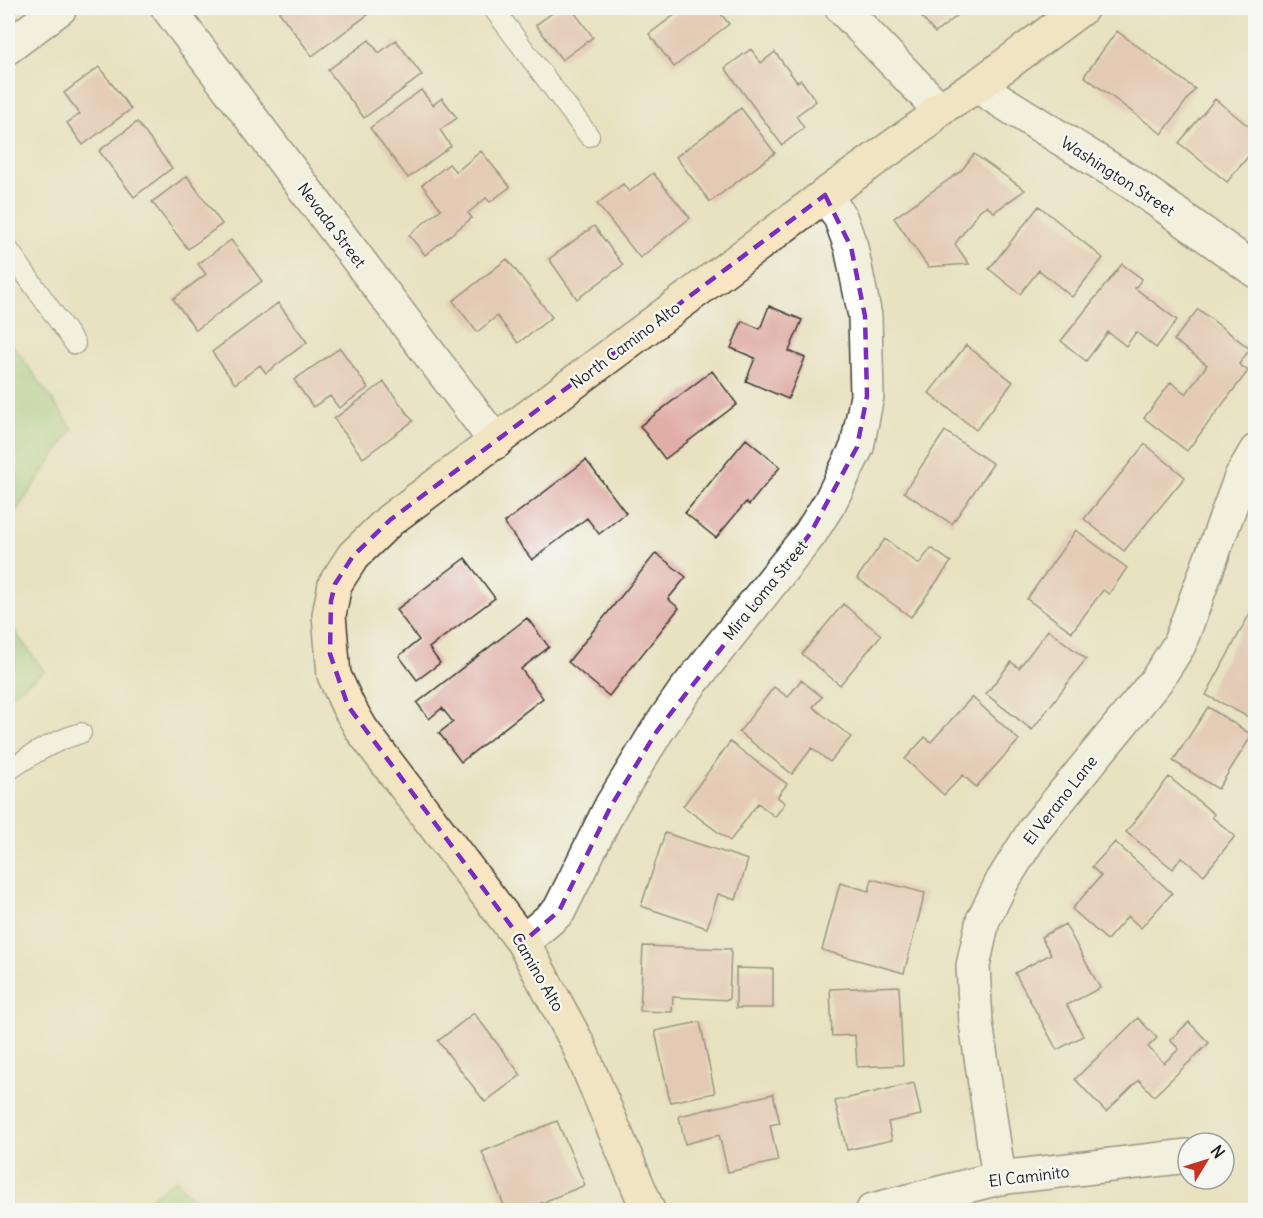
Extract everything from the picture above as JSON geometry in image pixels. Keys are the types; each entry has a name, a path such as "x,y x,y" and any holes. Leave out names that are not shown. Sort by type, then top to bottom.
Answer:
{"street":[{"path":"8,47 60,8"},
{"name":"Nevada Street","path":"168,8 496,442"},
{"path":"842,8 939,109"},
{"name":"North Camino Alto","path":"383,760 348,706 334,675 329,615 335,584 353,556 390,520 825,195 926,123 939,109 977,86 1082,8"},
{"name":"Washington Street","path":"977,86 1134,184 1256,271"},
{"name":"Mira Loma Street","path":"523,942 563,905 611,806 657,730 691,682 810,534 830,502 856,447 867,396 865,316 851,247 840,217 825,195"},
{"name":"El Verano Lane","path":"999,1178 975,1012 972,966 983,920 1003,880 1035,829 1156,681 1179,645 1242,477 1256,451"},
{"name":"Camino Alto","path":"383,760 523,942 587,1064 648,1210"},
{"name":"El Caminito","path":"873,1210 999,1178 1176,1157"}],"lane":[{"path":"493,8 589,136"},
{"path":"8,249 75,344"},
{"path":"8,771 34,752 62,738 81,733"}],"highlighted area":[{"path":"825,195 851,247 865,316 867,396 857,447 810,534 657,731 611,806 559,911 523,942 348,706 330,654 331,601 335,584 353,556 390,520"}],"green space":[{"path":"8,338 73,429 8,523"},
{"path":"8,622 44,671 8,697"},
{"path":"176,1179 201,1210 134,1210"}],"building":[{"path":"285,8 366,8 370,13 312,56 279,12"},
{"path":"559,8 571,8 593,37 562,60 536,25"},
{"path":"684,8 716,8 729,24 674,67 649,34"},
{"path":"914,8 967,8 935,33"},
{"path":"1117,31 1195,89 1162,134 1084,76"},
{"path":"369,40 379,53 396,40 422,75 364,118 328,70"},
{"path":"751,49 761,63 775,52 797,82 801,80 816,101 796,116 804,128 782,145 725,68"},
{"path":"99,67 131,109 83,145 67,123 80,114 64,93"},
{"path":"421,90 433,105 442,98 457,118 440,130 451,146 408,178 370,128"},
{"path":"1215,99 1256,132 1256,147 1227,182 1179,143"},
{"path":"741,108 775,153 710,202 676,157"},
{"path":"137,122 172,168 134,197 99,151"},
{"path":"481,151 510,187 490,202 486,198 468,213 472,218 425,255 409,235 441,209 422,185 449,164 456,172"},
{"path":"974,154 1025,190 994,212 986,206 980,210 955,244 969,264 928,267 894,218 961,171"},
{"path":"653,173 690,218 640,258 597,204 623,184 629,192"},
{"path":"187,176 222,224 188,249 152,202"},
{"path":"1039,206 1103,258 1072,297 1039,270 1020,294 989,269"},
{"path":"594,226 623,265 577,299 549,259"},
{"path":"231,240 262,281 196,330 173,299 206,274 198,264"},
{"path":"507,259 552,317 518,343 497,316 477,332 453,301"},
{"path":"1122,264 1142,279 1135,288 1177,320 1156,348 1136,332 1126,346 1108,332 1086,361 1061,341"},
{"path":"278,303 307,342 266,373 260,365 235,384 212,352"},
{"path":"769,306 802,320 789,351 805,358 788,399 746,381 755,358 731,348 742,321 760,329"},
{"path":"1198,309 1250,349 1239,364 1248,371 1187,451 1144,418 1171,382 1186,394 1207,365 1174,340"},
{"path":"966,345 1013,382 976,430 929,393"},
{"path":"340,348 368,388 339,408 330,396 313,407 294,380"},
{"path":"712,371 737,404 665,459 640,426"},
{"path":"384,382 413,421 363,458 334,419"},
{"path":"945,431 993,464 952,524 904,492"},
{"path":"746,439 780,467 749,505 746,502 716,538 685,513"},
{"path":"1145,444 1185,477 1124,551 1084,519"},
{"path":"586,460 626,513 599,534 587,518 532,560 504,523"},
{"path":"1076,530 1127,568 1109,594 1103,590 1072,632 1027,599"},
{"path":"885,539 919,564 931,548 951,562 911,617 857,578"},
{"path":"656,553 686,577 668,599 679,608 609,696 568,662"},
{"path":"465,558 495,598 429,648 440,663 417,680 399,656 419,640 396,610"},
{"path":"1256,602 1256,721 1206,695"},
{"path":"843,604 881,635 840,685 802,654"},
{"path":"527,618 549,647 521,669 543,698 461,762 439,733 453,722 442,708 429,719 417,703"},
{"path":"1048,630 1086,659 1032,730 986,694 1011,662 1019,668"},
{"path":"801,680 822,697 813,707 851,737 830,762 812,748 792,774 739,732 774,687 788,697"},
{"path":"972,697 1019,740 976,787 963,775 944,795 905,759 925,737 931,742"},
{"path":"1208,707 1252,735 1218,789 1173,761"},
{"path":"730,742 787,784 777,797 785,803 775,817 758,803 730,841 683,806"},
{"path":"1169,777 1214,814 1212,817 1235,836 1204,875 1181,857 1173,869 1126,832"},
{"path":"665,833 748,860 736,900 718,894 707,928 641,906"},
{"path":"1115,842 1172,893 1141,928 1128,916 1107,940 1072,909 1101,876 1092,867"},
{"path":"872,879 925,893 904,973 822,950 840,883 869,891"},
{"path":"1065,924 1100,988 1067,1005 1083,1036 1057,1050 1015,973 1051,954 1041,937"},
{"path":"643,946 731,949 729,1000 673,997 672,1012 640,1011"},
{"path":"736,968 773,969 773,1008 736,1008"},
{"path":"899,986 903,1065 857,1067 855,1035 832,1036 830,989"},
{"path":"474,1013 521,1075 485,1102 438,1041"},
{"path":"1138,1018 1157,1038 1148,1047 1164,1063 1179,1049 1170,1040 1189,1022 1209,1043 1154,1096 1139,1080 1106,1112 1075,1079"},
{"path":"700,1022 715,1093 670,1102 655,1031"},
{"path":"914,1083 921,1115 888,1122 892,1140 847,1150 835,1101"},
{"path":"773,1094 780,1123 770,1125 778,1161 728,1172 719,1135 685,1144 679,1116"},
{"path":"557,1121 585,1185 524,1210 506,1210 482,1152"}]}
